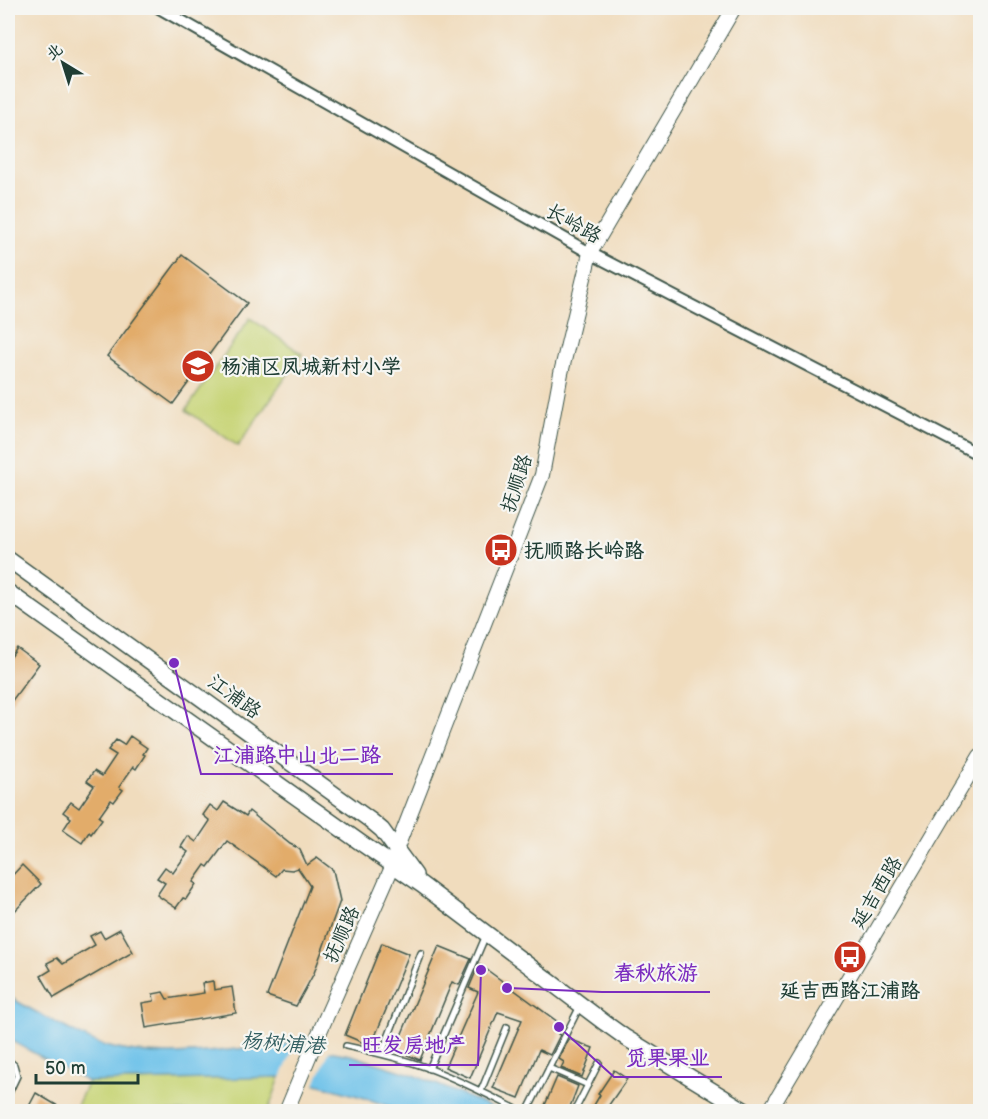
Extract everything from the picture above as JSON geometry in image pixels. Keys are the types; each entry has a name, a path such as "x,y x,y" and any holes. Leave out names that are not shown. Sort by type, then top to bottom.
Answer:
{"main road":[{"name":"江浦路","path":"8,559 370,820 382,830 422,885"},
{"name":"江浦路","path":"8,592 422,885 626,1038 747,1112"}],"street":[{"name":"长岭路","path":"159,8 590,253 981,455"},
{"name":"抚顺路","path":"286,1112 393,865 396,850 542,475 561,374 590,253 734,8"},
{"name":"延吉西路","path":"769,1112 981,756"}],"lane":[{"path":"429,1068 487,933"},
{"path":"382,1053 421,953"},
{"path":"527,1112 580,1005"},
{"path":"481,1091 507,1027"},
{"path":"346,1046 382,1053 429,1068 522,1112"},
{"path":"8,1060 14,1065 17,1076 8,1095"},
{"path":"574,1112 599,1063"},
{"path":"549,1068 588,1085"}],"green space":[{"path":"250,318 302,354 238,446 186,410"},
{"path":"280,1077 268,1111 74,1112 88,1082"}],"water":[{"name":"杨树浦港","path":"8,996 102,1045 124,1050 170,1054 293,1045 351,1055 414,1075 501,1111 402,1111 317,1084 280,1077 88,1082 8,1039"}],"pier":[{"path":"296,1043 330,1050 314,1086 280,1080"}],"building":[{"path":"182,255 247,303 173,404 107,356"},
{"path":"17,648 39,664 8,706 8,661"},
{"path":"130,736 147,748 143,754 145,755 136,769 133,767 119,787 123,790 114,802 111,800 99,817 102,819 82,843 63,830 71,818 63,812 71,802 79,808 94,786 87,781 94,771 102,776 116,755 108,750 116,740 124,745"},
{"path":"224,802 246,816 249,811 300,850 307,865 317,858 333,870 340,901 314,973 296,1006 267,996 310,886 298,868 282,869 276,876 227,841 208,867 205,865 193,882 196,884 186,899 183,898 176,908 157,895 165,883 157,878 165,867 173,873 188,852 181,847 188,836 196,842 210,821 203,815 210,805 218,811"},
{"path":"22,865 41,884 8,918 8,880"},
{"path":"120,929 133,952 54,998 41,976 51,970 47,963 57,958 63,964 95,945 90,936 100,931 104,938"},
{"path":"382,943 409,954 371,1046 345,1035"},
{"path":"439,946 471,959 459,985 452,982 420,1060 395,1050"},
{"path":"479,964 562,1025 558,1034 560,1035 550,1055 539,1050 519,1098 493,1088 522,1020 498,1012 470,1078 445,1067 478,992 469,988"},
{"path":"213,981 214,990 232,987 236,1013 146,1028 142,1003 154,1001 153,994 163,992 167,999 204,993 202,983"},
{"path":"569,1039 593,1048 582,1077 561,1068 564,1062 559,1059"},
{"path":"614,1070 627,1079 604,1112 590,1112 600,1095 598,1094"},
{"path":"557,1077 578,1086 568,1112 542,1112"},
{"path":"36,1093 68,1112 26,1112"}],"place":[{"name":"杨浦区凤城新村小学","path":"198,366"},
{"name":"抚顺路长岭路","path":"501,550"},
{"name":"江浦路中山北二路","path":"174,663"},
{"name":"延吉西路江浦路","path":"850,957"},
{"name":"旺发房地产","path":"481,970"},
{"name":"春秋旅游","path":"507,988"},
{"name":"觅果果业","path":"559,1027"}]}
